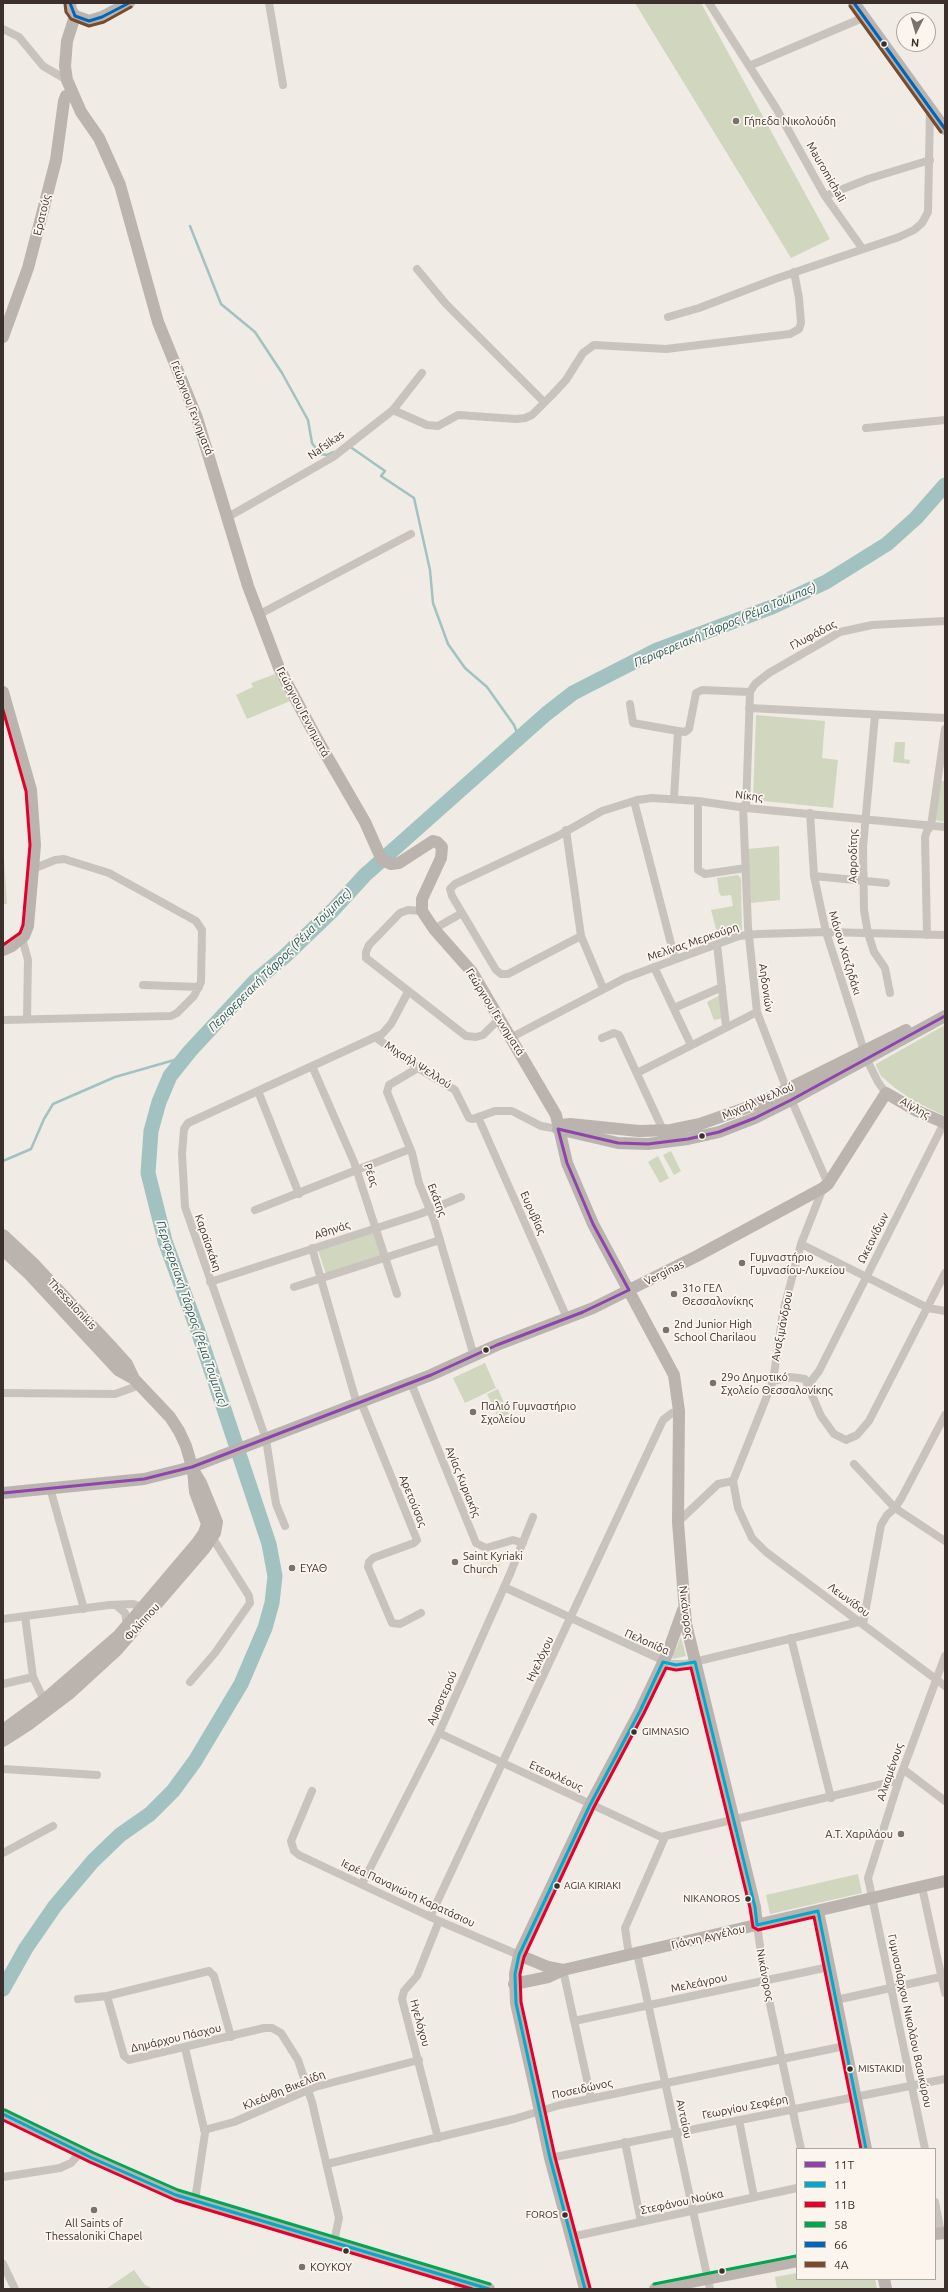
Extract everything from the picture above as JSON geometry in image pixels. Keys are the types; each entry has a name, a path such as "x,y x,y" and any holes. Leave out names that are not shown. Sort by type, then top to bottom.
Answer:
{"street":[{"path":"70,3 71,10 75,16 82,20 94,20 129,3"},
{"path":"269,3 283,85"},
{"name":"Mauromichali","path":"709,3 776,108 825,196 862,248"},
{"path":"857,4 864,17 930,110 945,128"},
{"name":"Γεώργιου Γεννηματά","path":"75,16 67,41 65,66 67,80 73,96 98,138 120,185 158,322 197,418 258,615 279,668 317,739 365,822 382,860 391,864 399,863 433,841 437,842 442,847 441,858 422,899 422,911 434,929 472,972 512,1037 556,1115 558,1129 567,1162 593,1224 629,1290"},
{"path":"749,66 864,17"},
{"path":"3,28 19,37 43,66 67,80"},
{"name":"Ερατούς","path":"3,337 28,268 40,222 56,160 64,101 66,96 73,96"},
{"path":"668,317 699,308 862,248 908,234 925,219 928,212 930,110"},
{"path":"825,196 868,179 930,160"},
{"path":"417,269 446,304 544,402"},
{"path":"393,410 427,425 438,426 458,415 516,419 525,418 532,415 566,380 583,353 594,345 666,349 756,339 794,332 799,329 801,317 794,272"},
{"name":"Nafsikas","path":"228,517 333,457 393,410 422,373"},
{"path":"866,428 945,420"},
{"path":"258,615 411,534"},
{"name":"Γλυφάδας","path":"750,692 755,684 769,673 840,632 872,625 945,621"},
{"path":"630,704 633,723 685,732 689,729 697,691 750,692"},
{"path":"3,692 33,797 35,830 30,918 27,930 22,938 12,946 3,950"},
{"name":"Αηδονιών","path":"750,692 744,807 749,934 757,1012 826,1186"},
{"path":"749,708 945,718"},
{"name":"Αφροδίτης","path":"875,715 865,819 863,881 868,933 874,952 885,968 890,993"},
{"path":"927,935 925,837 931,826 945,728"},
{"path":"674,798 678,731"},
{"name":"Νίκης","path":"462,913 450,894 453,885 558,836 566,830 602,811 634,801 652,798 698,800 744,807 945,827"},
{"path":"698,800 698,870 705,874 746,868"},
{"path":"634,801 675,959"},
{"name":"Μάνου Χατζηδάκι","path":"810,813 814,876 826,932 866,1055 878,1082 886,1093"},
{"path":"566,830 581,936 603,988"},
{"path":"3,1020 168,1016 175,1014 183,1007 194,996 200,987 202,930 196,921 110,873 60,859 33,869"},
{"path":"814,876 886,883"},
{"path":"422,911 408,910 400,913 369,945 365,955 368,960 463,1035 469,1037 483,1035 500,1018"},
{"path":"434,929 462,913 496,970 501,974 508,974 581,936"},
{"name":"Μελίνας Μερκούρη","path":"512,1037 603,988 675,959 749,934 826,932 945,935"},
{"path":"22,938 28,960 27,1019"},
{"path":"717,944 726,1026"},
{"path":"654,967 691,1045"},
{"path":"143,985 200,987"},
{"path":"674,1008 722,987"},
{"name":"Καραϊσκάκη","path":"285,1526 276,1504 266,1439 210,1282 184,1203 184,1129 188,1123 375,1037 389,1027 408,992"},
{"name":"Μιχαήλ Ψελλού","path":"866,1055 945,1009"},
{"path":"637,1073 726,1026 757,1012"},
{"name":"Μιχαήλ Ψελλού","path":"375,1037 418,1068 456,1091 469,1118 478,1117 495,1111 512,1111 541,1126 618,1143 648,1144 705,1136 730,1128 789,1095 945,1016"},
{"path":"602,1038 612,1033 619,1034 663,1130"},
{"name":"Ρέας","path":"312,1066 357,1171 377,1226 397,1294"},
{"name":"Εκάτης","path":"418,1068 389,1085 387,1090 410,1148 419,1183 440,1240 474,1356"},
{"path":"258,1091 299,1194"},
{"name":"Αίγλης","path":"886,1093 917,1111 945,1123"},
{"name":"Αναξιμάνδρου","path":"733,1481 772,1381 783,1312 801,1244 826,1186 886,1093"},
{"name":"Μιχαήλ Ψελλού","path":"558,1129 561,1125 576,1124 633,1131 689,1127 789,1095"},
{"name":"Ευρυβίας","path":"478,1117 567,1318"},
{"name":"Ωκεανίδων","path":"809,1384 819,1371 945,1123"},
{"path":"255,1210 357,1171 410,1148"},
{"name":"Verginas","path":"3,1493 151,1478 192,1469 214,1459 411,1383 567,1318 629,1290 697,1256 826,1186"},
{"name":"Αθηνάς","path":"210,1282 377,1226 430,1210 461,1197"},
{"name":"Thessalonikis","path":"3,1235 17,1255 127,1364 137,1382 177,1427 183,1438 192,1469"},
{"path":"294,1287 440,1240"},
{"path":"801,1244 928,1308 945,1311"},
{"path":"312,1248 359,1403"},
{"name":"Thessalonikis","path":"3,1250 17,1255"},
{"path":"772,1381 784,1377 798,1376 805,1379 809,1384 819,1412 829,1428 837,1437 846,1440 863,1430 945,1273"},
{"name":"Νικάνορος","path":"629,1290 670,1368 676,1383 679,1412 678,1522 686,1624 755,1907 765,1981 801,2148"},
{"path":"3,1393 115,1394 137,1382"},
{"name":"Αγίας Κυριακής","path":"411,1383 476,1542 486,1548 513,1540 523,1544"},
{"name":"Αρετούσας","path":"359,1403 417,1540 414,1543 373,1558 369,1562 368,1567 387,1613 394,1624 400,1624 421,1613"},
{"name":"Ηγελόχου","path":"430,1917 663,1420 672,1413"},
{"path":"861,1623 881,1525 884,1518 902,1497 945,1415"},
{"path":"854,1464 893,1509 945,1541"},
{"name":"Φιλίππου","path":"3,1741 28,1725 69,1694 117,1650 182,1577 212,1537 216,1528 216,1517 201,1483 192,1469"},
{"name":"Φιλίππου","path":"3,1730 44,1700 106,1648 197,1543 205,1529 206,1518 195,1492 192,1469"},
{"path":"678,1522 718,1484 733,1481"},
{"name":"Λεωνίδου","path":"733,1481 738,1508 746,1527 755,1541 766,1552 945,1686"},
{"path":"50,1488 84,1609"},
{"name":"Αμφοτερού","path":"362,1884 439,1733 523,1544 533,1517"},
{"path":"190,1682 215,1653 250,1605 249,1596 212,1537"},
{"name":"Πελοπίδα","path":"504,1587 663,1662 676,1665 695,1662 791,1638 861,1623"},
{"path":"3,1619 134,1604 142,1607"},
{"path":"585,2289 550,2158 516,2003 514,1984 519,1955 590,1805 640,1711 663,1662 684,1605"},
{"path":"117,1606 125,1613 127,1625"},
{"path":"26,1616 33,1677 44,1700"},
{"path":"791,1638 831,1798"},
{"name":"Αλκαμένους","path":"874,1898 868,1882 869,1869 898,1780 945,1656"},
{"path":"3,1684 33,1677"},
{"name":"Ετεοκλέους","path":"439,1733 590,1805 665,1837"},
{"path":"3,1769 97,1775"},
{"path":"903,1769 945,1801"},
{"path":"665,1837 831,1798 898,1780"},
{"name":"Ιερέα Παναγιώτη Καρατάσιου","path":"312,1792 292,1836 292,1846 299,1855 430,1917 519,1955"},
{"path":"3,1853 53,1826"},
{"name":"Ανταίου","path":"665,1837 625,1928 648,2005 709,2284"},
{"name":"Γιάννη Αγγέλου","path":"514,1984 548,1977 563,1970 945,1881"},
{"path":"922,1887 943,1977 945,1993"},
{"name":"Γυμνασιάρχου Νικολάου Βασικύρου","path":"874,1898 925,2148"},
{"path":"818,1911 866,2148"},
{"name":"Ηγελόχου","path":"438,2138 402,1995 417,1976 439,1921"},
{"name":"Γιάννη Αγγέλου","path":"519,1955 548,1967 563,1970"},
{"name":"Μελεάγρου","path":"574,2020 829,1967"},
{"path":"563,1970 591,2098"},
{"path":"78,1998 107,1996 209,1971 214,1976 231,2037"},
{"path":"836,2000 943,1977"},
{"name":"Δημάρχου Πάσχου","path":"107,1996 127,2060 185,2048 264,2028 272,2028 281,2033 293,2049 309,2090"},
{"name":"Ποσειδώνος","path":"327,2164 522,2117 591,2098 845,2046"},
{"path":"185,2048 204,2130 195,2200"},
{"name":"Κλεάνθη Βικελίδη","path":"204,2130 234,2122 309,2090 419,2060"},
{"name":"Γεωργίου Σεφέρη","path":"550,2158 945,2079"},
{"path":"309,2090 339,2218 334,2242"},
{"path":"3,2114 80,2153 144,2182 195,2200 456,2280 483,2285"},
{"path":"739,2120 754,2198"},
{"path":"625,2142 641,2222"},
{"path":"3,2177 60,2168 71,2163 80,2153"},
{"name":"Στεφάνου Νούκα","path":"571,2237 796,2188"},
{"path":"936,2208 940,2233"},
{"path":"655,2289 709,2284 796,2261"},
{"path":"3,2264 15,2289"}],"green space":[{"name":"Γήπεδα Νικολούδη","path":"635,3 701,3 830,239 791,258"},
{"path":"275,674 290,701 247,719 236,695 253,687 251,683"},
{"path":"756,715 825,721 822,758 838,760 833,808 753,800"},
{"path":"895,742 905,742 904,759 910,760 909,764 893,762"},
{"path":"937,781 945,781 945,822 934,820"},
{"path":"3,842 7,904 3,904"},
{"path":"779,846 780,900 750,903 748,849"},
{"path":"738,875 741,879 742,930 718,936 711,910 733,906 731,895 721,896 717,878"},
{"path":"722,994 724,1018 714,1020 707,1002"},
{"path":"945,1025 945,1116 914,1101 895,1088 881,1076 876,1064"},
{"path":"671,1151 681,1171 674,1175 663,1155"},
{"path":"658,1156 669,1178 660,1183 648,1162"},
{"path":"376,1232 384,1256 326,1274 318,1250"},
{"path":"485,1363 496,1388 465,1403 453,1378"},
{"path":"498,1389 509,1414 499,1419 487,1394"},
{"path":"681,1637 686,1656 673,1659 672,1658"},
{"path":"858,1874 862,1893 770,1914 766,1895"},
{"path":"134,2270 145,2285 154,2289 106,2289"},
{"path":"796,2273 796,2280 875,2280 877,2289 777,2289 775,2277"}],"shaded area":[{"path":"499,1553 502,1563 499,1569 486,1579 478,1575 482,1555 489,1557"}],"waterway":[{"path":"190,226 221,304 255,332 282,373 308,420 312,443 320,454 327,455 333,452"},
{"path":"349,446 385,471 381,476 414,498 430,570 433,603 448,644 465,668 487,687 514,725 519,738"},
{"name":"Περιφερειακή Τάφρος (Ρέμα Τούμπας)","path":"3,1989 26,1948 55,1906 93,1861 120,1835 150,1814 173,1791 195,1761 241,1684 265,1628 272,1603 275,1576 269,1544 198,1331 165,1241 148,1173 151,1131 159,1102 170,1076 190,1051 255,981 284,957 333,910 365,875 546,714 573,693 657,650 772,607 826,582 887,544 916,518 945,485"},
{"path":"3,1161 31,1149 44,1119 53,1104 115,1077 185,1057"}],"transit line":[{"name":"66","path":"70,3 75,16 89,21 102,17 129,3"},
{"name":"66","path":"854,3 945,129"},
{"name":"4Α","path":"65,4 66,12 71,19 89,26 104,22 131,7"},
{"name":"4Α","path":"850,6 941,132"},
{"name":"11Β","path":"3,710 26,791 30,845 23,925 20,933 3,945"},
{"name":"11Τ","path":"558,1129 618,1143 648,1144 688,1139 719,1132 755,1118 791,1100 945,1016"},
{"name":"11Τ","path":"558,1129 567,1163 593,1224 629,1290"},
{"name":"11Τ","path":"3,1493 144,1479 192,1467 431,1375 497,1345 583,1312 629,1290"},
{"name":"11","path":"585,2289 550,2158 516,2003 515,1974 519,1955 590,1805 640,1711 663,1662 676,1665 695,1662 755,1907 757,1925 818,1911 866,2148"},
{"name":"11Β","path":"590,2288 555,2157 521,2002 520,1974 524,1957 594,1807 666,1668 676,1670 691,1668 750,1908 753,1927 758,1930 814,1917 861,2148"},
{"name":"58","path":"5,2110 94,2153 178,2190 490,2284"},
{"name":"11","path":"3,2114 92,2158 176,2195 489,2289"},
{"name":"11Β","path":"3,2120 90,2162 175,2200 472,2289"},
{"name":"58","path":"654,2284 796,2256"}],"place":[{"name":"Γήπεδα Νικολούδη","path":"736,121"},
{"name":"Γυμναστήριο Γυμνασίου-Λυκείου","path":"742,1263"},
{"name":"31ο ΓΕΛ Θεσσαλονίκης","path":"674,1294"},
{"name":"2nd Junior High School Charilaou","path":"666,1330"},
{"name":"29ο Δημοτικό Σχολείο Θεσσαλονίκης","path":"713,1383"},
{"name":"Παλιό Γυμναστήριο Σχολείου","path":"473,1412"},
{"name":"Saint Kyriaki Church","path":"455,1562"},
{"name":"ΕΥΑΘ","path":"292,1568"},
{"name":"GIMNASIO","path":"634,1732"},
{"name":"Α.Τ. Χαριλάου","path":"901,1834"},
{"name":"AGIA KIRIAKI","path":"557,1886"},
{"name":"NIKANOROS","path":"748,1899"},
{"name":"MISTAKIDI","path":"850,2069"},
{"name":"All Saints of Thessaloniki Chapel","path":"94,2210"},
{"name":"FOROS","path":"565,2215"},
{"name":"ΚΟΥΚΟΥ","path":"302,2267"}]}
